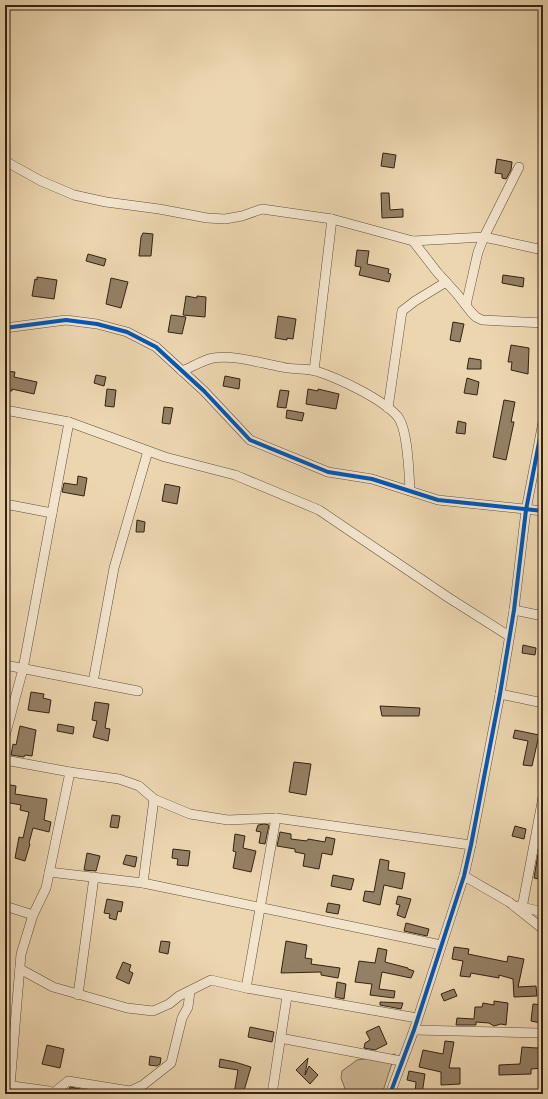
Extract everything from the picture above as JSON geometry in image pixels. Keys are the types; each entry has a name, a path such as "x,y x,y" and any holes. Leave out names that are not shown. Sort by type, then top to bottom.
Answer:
{"street":[{"path":"5,161 41,181 74,196 106,202 159,209 206,218 242,216 262,209 332,219 414,241 484,236 543,250"},
{"path":"466,305 478,252 484,236 519,167"},
{"path":"314,371 332,219"},
{"path":"414,241 476,317 482,320 543,323"},
{"path":"388,408 402,311 446,282"},
{"path":"5,328 66,320 97,324 127,332 156,347 204,391 250,440 328,472 372,479 438,500 543,511"},
{"path":"182,371 212,358 232,357 252,360 284,368 314,371 339,380 360,390 388,408 398,417 405,432 410,491"},
{"path":"5,410 69,422 165,457 235,475 319,510 449,598 509,636"},
{"path":"5,736 23,669 69,422"},
{"path":"390,1094 401,1061 414,1030 464,876 500,694 514,610 526,510 543,422"},
{"path":"93,682 114,568 148,450"},
{"path":"5,504 52,513"},
{"path":"514,610 543,616"},
{"path":"5,665 138,691"},
{"path":"500,694 543,703"},
{"path":"5,760 119,779 139,786 154,799 190,814 228,820 276,818 471,844"},
{"path":"70,772 46,888 33,915 22,954 7,1085 56,1094 57,1090 68,1081 130,1091 143,1085 171,1063 182,1018 188,1007 190,991"},
{"path":"522,908 543,797"},
{"path":"143,883 154,799"},
{"path":"246,988 276,818"},
{"path":"49,872 143,883 441,945"},
{"path":"464,876 522,908 543,912"},
{"path":"78,995 94,877"},
{"path":"509,902 543,929"},
{"path":"5,906 33,915"},
{"path":"20,969 53,987 127,1008 154,1011 169,1004 179,996 211,980 287,996 417,1018"},
{"path":"272,1094 287,996"},
{"path":"414,1030 539,1033"},
{"path":"280,1038 401,1061"}],"shaded area":[{"path":"395,1054 382,1094 347,1094 341,1078 342,1071 357,1060"}],"building":[{"path":"383,153 396,155 394,168 381,166"},
{"path":"497,159 512,162 511,170 506,179 502,178 502,174 495,173"},
{"path":"381,193 389,193 390,210 403,209 403,217 382,218"},
{"path":"143,233 153,234 151,256 139,256 141,237"},
{"path":"357,250 369,251 367,264 389,269 388,273 391,274 389,282 359,275 361,267 355,266"},
{"path":"88,254 106,259 104,266 86,261"},
{"path":"503,275 524,278 523,287 502,283"},
{"path":"37,277 57,280 54,299 32,296 35,279 37,280"},
{"path":"111,278 128,282 121,308 106,304"},
{"path":"186,296 197,298 197,296 206,297 205,317 183,315"},
{"path":"171,315 186,317 182,334 168,332"},
{"path":"278,316 296,319 293,339 287,338 287,340 275,338"},
{"path":"453,322 464,324 460,342 450,340"},
{"path":"511,345 529,348 528,374 511,370 512,362 508,362"},
{"path":"469,358 481,360 481,369 467,369"},
{"path":"5,371 15,372 14,377 37,382 34,394 12,389 12,391 5,390"},
{"path":"96,375 106,377 104,386 94,383"},
{"path":"225,376 240,379 239,389 223,386"},
{"path":"467,378 479,382 477,395 464,393"},
{"path":"107,389 116,390 114,407 105,406"},
{"path":"308,389 318,391 318,389 339,394 336,409 306,404"},
{"path":"280,390 289,391 286,408 277,407"},
{"path":"504,400 515,402 511,422 514,422 506,460 493,457"},
{"path":"164,407 173,408 170,424 162,423"},
{"path":"287,410 304,413 302,421 286,418"},
{"path":"458,421 466,423 465,434 456,433"},
{"path":"78,476 87,478 84,496 62,492 64,483 77,485"},
{"path":"165,484 180,487 177,504 162,501"},
{"path":"137,520 145,522 144,532 136,532"},
{"path":"523,645 536,648 535,655 522,653"},
{"path":"31,692 44,694 43,698 51,700 49,713 28,710"},
{"path":"95,702 109,704 105,728 110,729 108,741 93,737 97,721 92,720"},
{"path":"380,706 420,708 419,716 382,716"},
{"path":"58,724 74,727 73,734 57,731"},
{"path":"20,726 36,730 32,756 25,755 24,757 11,755 13,744 16,745"},
{"path":"515,730 539,735 532,766 523,765 528,741 513,738"},
{"path":"294,762 311,764 306,795 289,792"},
{"path":"5,784 16,786 15,794 47,799 44,820 51,822 49,832 33,828 25,861 15,858 19,837 23,838 29,812 20,810 21,805 5,802"},
{"path":"112,815 120,816 118,828 110,827"},
{"path":"258,825 269,825 265,844 259,843 261,832 256,831"},
{"path":"515,826 526,829 524,839 512,836"},
{"path":"280,832 291,834 291,839 307,841 308,839 325,842 326,837 335,839 332,855 322,853 319,869 303,866 305,854 295,852 295,849 277,846"},
{"path":"235,834 245,836 243,848 256,851 251,872 233,868 236,852 233,851"},
{"path":"173,849 190,851 188,866 177,865 178,859 172,858"},
{"path":"87,853 100,856 96,871 84,870"},
{"path":"538,854 543,855 543,880 534,878"},
{"path":"126,855 137,857 135,867 123,864"},
{"path":"380,859 389,861 388,870 405,873 402,889 384,885 380,905 363,901 365,891 374,892"},
{"path":"333,875 354,879 351,890 331,886"},
{"path":"398,896 411,899 405,918 397,915 400,905 396,904"},
{"path":"107,899 123,902 121,912 118,911 116,920 109,918 110,914 104,913"},
{"path":"328,903 340,905 338,914 326,912"},
{"path":"406,923 429,929 427,936 404,931"},
{"path":"161,941 170,942 168,954 159,952"},
{"path":"286,941 307,945 305,958 312,959 311,964 340,968 338,978 321,975 321,972 281,973"},
{"path":"454,947 469,949 468,954 507,962 508,956 524,959 518,987 536,986 537,996 514,997 513,979 499,975 499,978 471,973 470,977 460,976 463,961 452,959"},
{"path":"378,948 387,950 385,962 414,971 411,978 382,972 379,989 395,991 394,998 370,995 372,984 355,982 359,961 375,963"},
{"path":"123,962 131,965 129,971 133,973 129,984 116,978"},
{"path":"337,982 346,984 344,999 335,997"},
{"path":"454,989 457,996 444,1001 441,994"},
{"path":"494,1001 508,1003 506,1025 501,1024 494,1026 489,1023 476,1022 476,1025 456,1025 457,1018 474,1019 475,1007 482,1007 483,1003 494,1005"},
{"path":"380,1002 403,1003 401,1009 380,1005"},
{"path":"533,1004 543,1005 541,1023 531,1021"},
{"path":"379,1026 387,1044 375,1050 364,1048 365,1043 370,1040 366,1032"},
{"path":"250,1027 274,1032 272,1042 248,1037"},
{"path":"445,1041 454,1042 449,1068 460,1068 460,1084 441,1085 441,1072 419,1067 423,1050 443,1054"},
{"path":"47,1045 64,1049 60,1068 42,1064"},
{"path":"543,1045 543,1068 531,1069 531,1074 499,1075 499,1065 520,1064 522,1047 537,1048"},
{"path":"150,1056 161,1058 160,1064 157,1066 149,1065"},
{"path":"308,1058 305,1075 309,1066 318,1075 310,1084 296,1070"},
{"path":"220,1059 251,1067 243,1094 234,1094 238,1070 219,1067"},
{"path":"409,1071 425,1074 422,1094 415,1094 416,1082 407,1080"},
{"path":"70,1087 93,1092 93,1094 67,1094"}],"cycle path":[{"path":"5,328 66,320 97,324 127,332 156,347 204,391 250,440 328,472 372,479 438,500 543,511"},
{"path":"390,1094 414,1030 464,876 500,694 514,610 526,510 543,422"}]}
